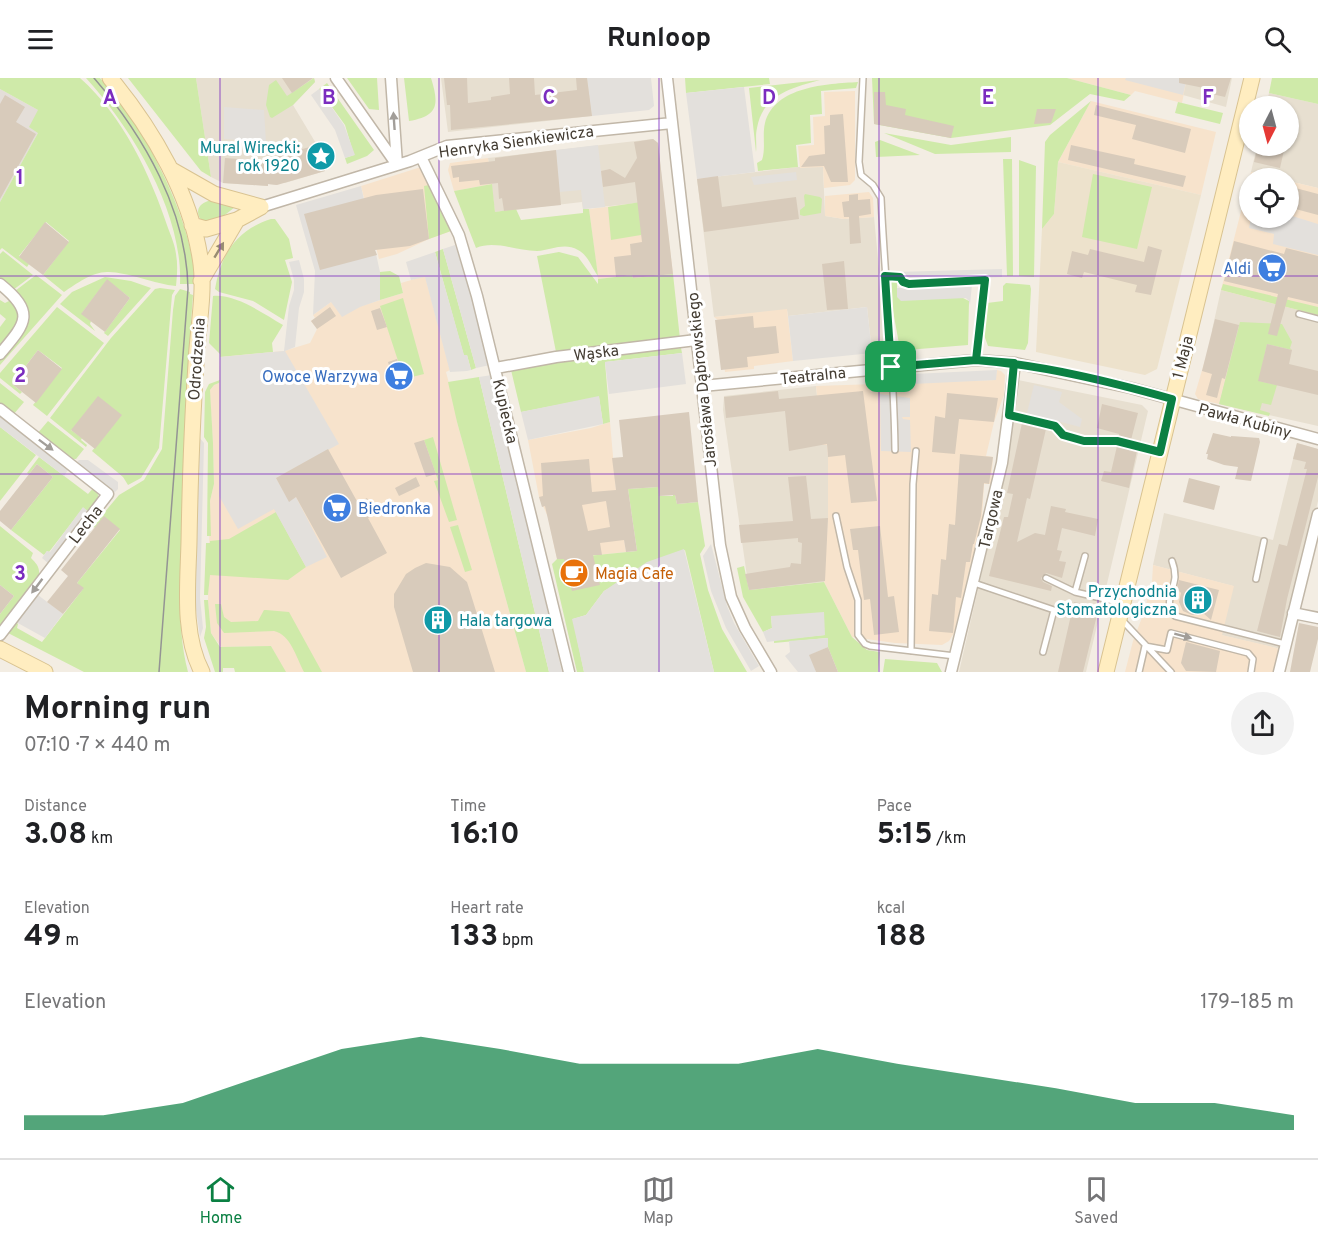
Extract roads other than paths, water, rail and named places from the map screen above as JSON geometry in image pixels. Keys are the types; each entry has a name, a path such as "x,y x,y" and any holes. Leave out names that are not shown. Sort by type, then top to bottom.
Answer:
{"street":[{"name":"Odrodzenia","path":"110,78 136,112 170,170 190,218 200,257 201,281 191,440 188,588 191,635 199,669"},
{"path":"336,78 397,165"},
{"path":"391,78 397,165"},
{"name":"Jarosława Dąbrowskiego","path":"667,78 720,545 731,597 745,628 771,672"},
{"name":"1 Maja","path":"1106,672 1252,78"},
{"name":"Henryka Sienkiewicza","path":"261,207 447,147 672,123"},
{"name":"Kupiecka","path":"421,157 459,235 496,368 569,672"},
{"path":"170,170 214,194 261,207"},
{"path":"214,194 195,201 190,218 207,229 237,220 261,207"},
{"path":"201,281 237,220"},
{"path":"0,284 20,301 23,316 21,327 0,354"},
{"name":"Wąska","path":"496,368 556,357 696,340"},
{"name":"Teatralna","path":"702,386 976,360 1014,363 1172,399"},
{"name":"Targowa","path":"951,672 1002,463 1014,363"},
{"name":"Pawła Kubiny","path":"1172,399 1318,439"},
{"name":"Lecha","path":"0,409 108,494 0,635"},
{"path":"1279,672 1318,514"},
{"path":"1293,613 1318,618"},
{"path":"0,649 45,672"}],"lane":[{"path":"863,78 859,162 861,175 873,185 881,198 891,367 895,395 895,450"},
{"path":"885,276 900,277 903,282 909,284 985,280 976,360"},
{"path":"1299,315 1318,319"},
{"path":"1009,415 1055,426 1063,435 1084,441 1117,441 1160,452"},
{"path":"911,651 913,484 916,452"},
{"path":"836,516 847,567 858,600 858,635 865,644 955,656"},
{"path":"1256,579 1264,541"},
{"path":"1075,592 1084,556"},
{"path":"1172,561 1175,578 1169,605 1170,611 1175,616 1286,644"},
{"path":"1046,578 1121,611 1145,646 1171,672"},
{"path":"974,583 1054,610 1043,652"},
{"path":"1145,646 1167,650 1171,633 1248,653 1253,659 1251,672"},
{"path":"1138,672 1145,646"}],"tram line":[{"path":"94,78 130,124 159,176 171,203 186,260 188,289 159,672"}],"place":[{"name":"Mural Wirecki: rok 1920","path":"321,156"},
{"name":"Aldi","path":"1272,268"},
{"name":"Owoce Warzywa","path":"399,376"},
{"name":"Biedronka","path":"337,508"},
{"name":"Magia Cafe","path":"574,573"},
{"name":"Przychodnia Stomatologiczna","path":"1198,600"},
{"name":"Hala targowa","path":"438,620"}]}
